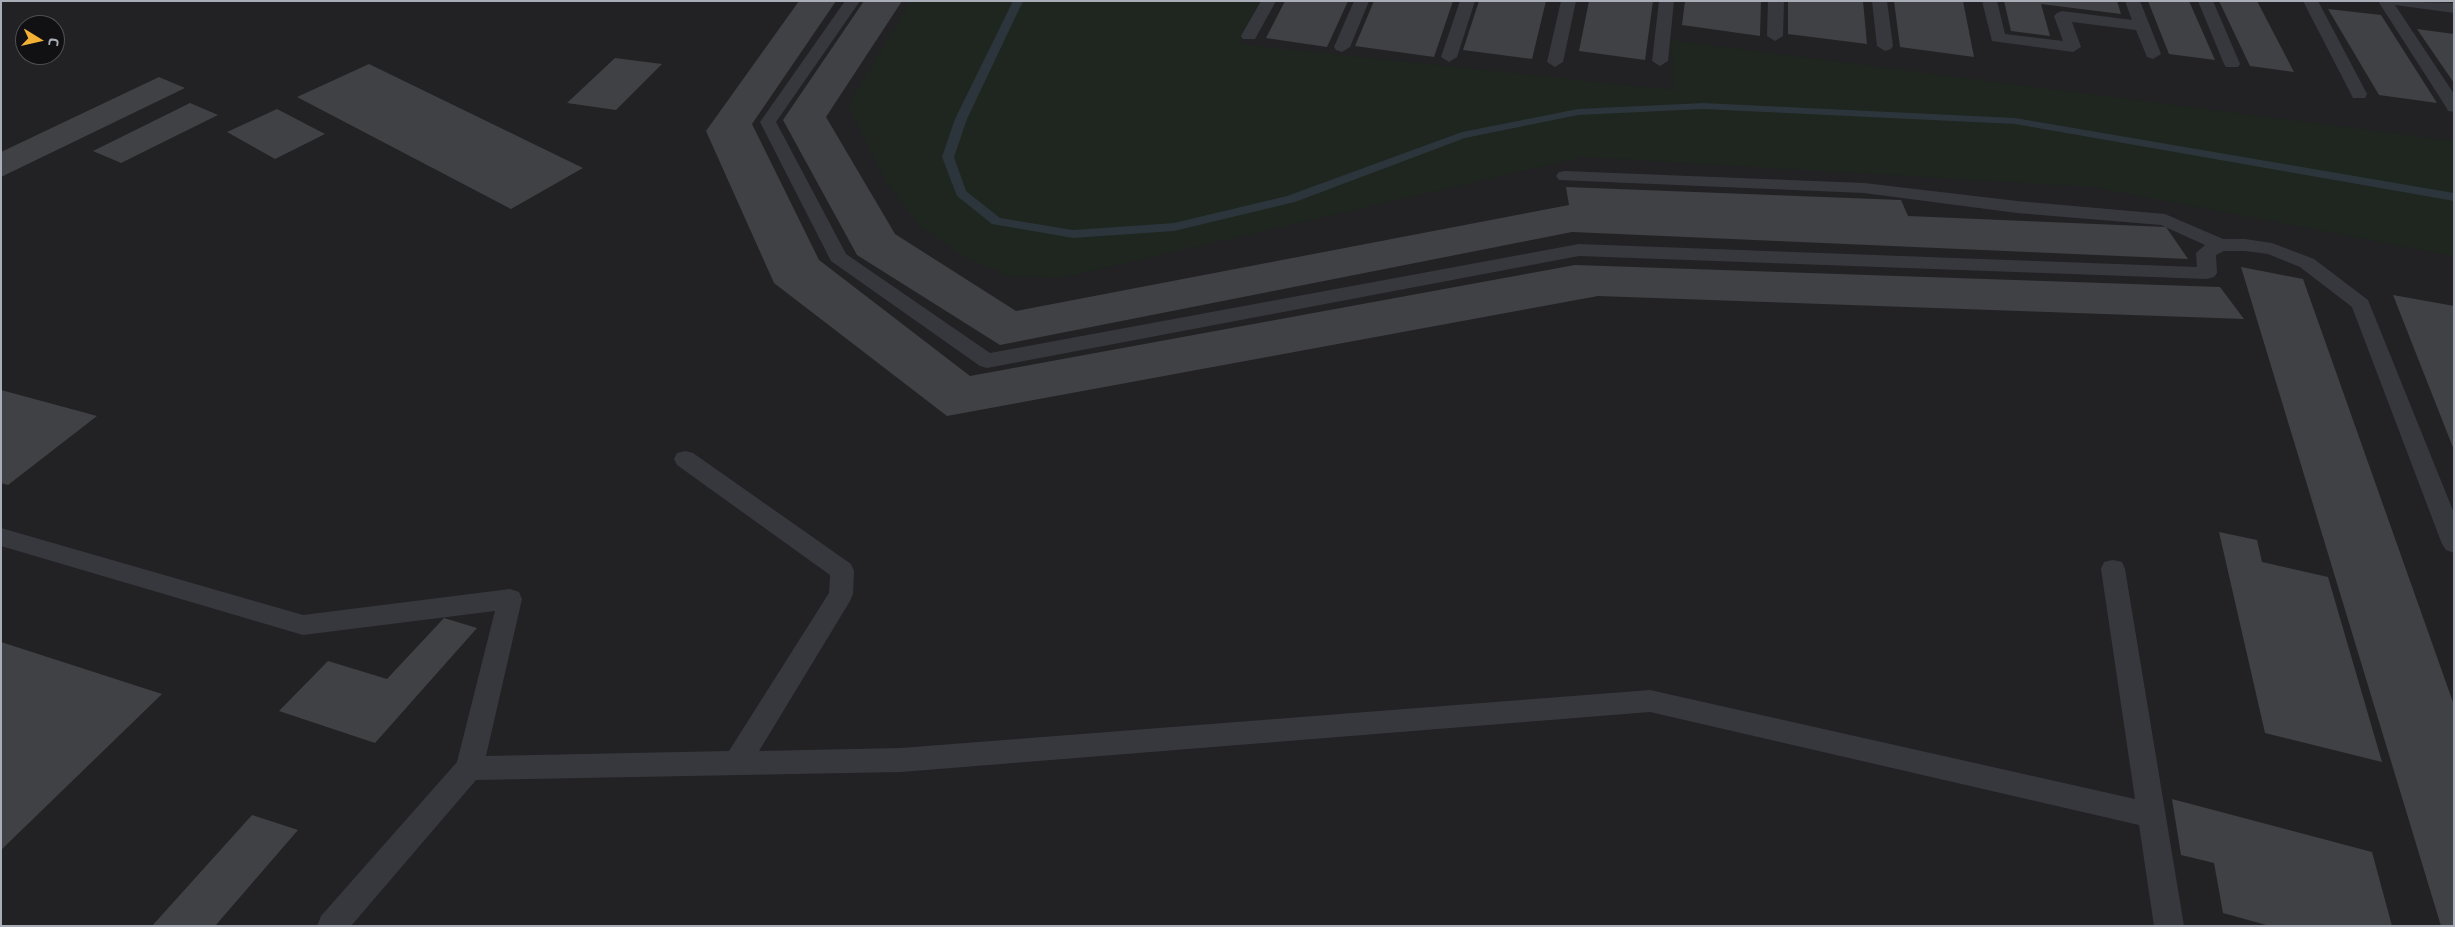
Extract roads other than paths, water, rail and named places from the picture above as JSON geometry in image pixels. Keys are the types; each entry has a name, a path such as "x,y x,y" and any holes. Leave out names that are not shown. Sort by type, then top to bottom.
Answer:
{"lane":[{"path":"853,1 768,122 838,257 987,361 1579,250 2207,273 2206,253 2220,245"},
{"path":"1249,36 1268,1"},
{"path":"1342,47 1362,1"},
{"path":"1449,57 1468,1"},
{"path":"1555,62 1569,1"},
{"path":"1660,61 1667,1"},
{"path":"1775,36 1776,1"},
{"path":"1879,1 1885,46"},
{"path":"1989,1 1998,38 2073,47 2062,16 2141,26"},
{"path":"2132,1 2153,54"},
{"path":"2205,1 2232,64"},
{"path":"2310,1 2360,94"},
{"path":"2385,1 2454,107"},
{"path":"2396,1 2454,7"},
{"path":"2446,1 2454,7"},
{"path":"1565,176 1864,188 2017,207 2165,220 2220,245 2245,245 2272,249 2307,264 2340,286 2361,304 2454,544"},
{"path":"685,459 842,571 841,594 736,764"},
{"path":"1,537 303,625 510,599 469,768 332,926"},
{"path":"2113,569 2168,926"},
{"path":"469,768 900,760 1650,701 2151,814"}],"waterway":[{"path":"1018,1 961,119 948,157 961,193 996,221 1073,234 1174,227 1291,199 1462,135 1578,112 1703,106 2015,121 2454,197"}]}
